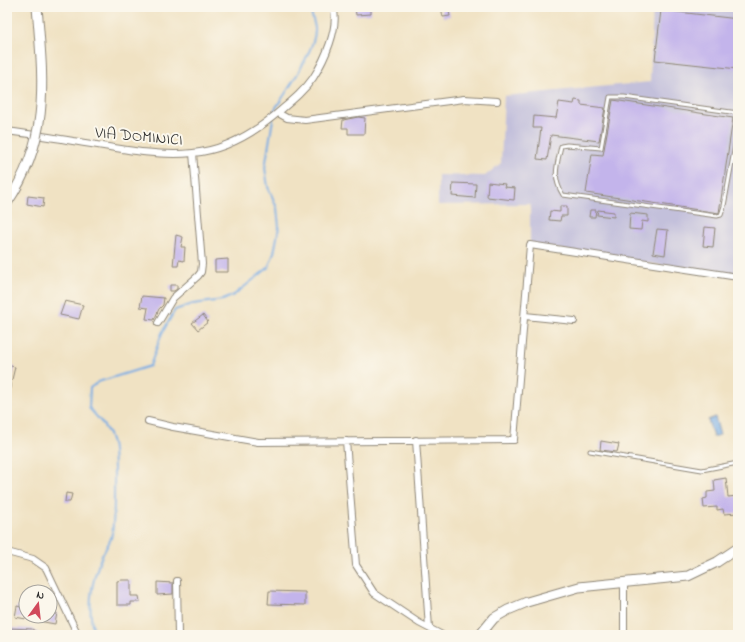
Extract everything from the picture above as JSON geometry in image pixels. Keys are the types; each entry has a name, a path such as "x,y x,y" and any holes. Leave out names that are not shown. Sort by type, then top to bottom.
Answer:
{"street":[{"path":"7,203 20,182 28,162 40,118 43,84 37,7"},
{"name":"VIA DOMINICI","path":"7,131 109,148 147,152 193,153 213,149 241,138 263,126 305,89 316,74 329,44 335,13 333,7"},
{"path":"277,114 287,118 305,120 464,99 497,101"},
{"path":"158,322 173,298 201,272 202,264 193,153"},
{"path":"148,420 173,427 258,442 514,440 530,245 738,277"},
{"path":"525,316 574,321"},
{"path":"416,440 429,628"},
{"path":"346,441 356,565 374,594 442,635"},
{"path":"480,635 494,618 527,602 579,587 688,576 717,562 738,548"},
{"path":"7,552 33,559 46,568 78,635"},
{"path":"177,581 178,635"},
{"path":"624,582 624,635"}],"lane":[{"path":"738,113 624,97 610,97 601,148 567,144 561,146 556,170 556,185 563,195 717,216 721,214 724,206 738,129"},
{"path":"590,451 702,470 738,463"}],"shaded area":[{"path":"653,7 738,7 738,277 530,245 530,204 438,205 438,175 485,176 501,163 504,96 650,82"}],"water":[{"path":"715,417 720,435 713,437 708,420"}],"building":[{"path":"355,7 371,7 371,14 356,15"},
{"path":"441,7 448,7 450,16 443,17"},
{"path":"661,10 738,19 738,69 655,60"},
{"path":"575,100 581,101 581,105 605,108 599,141 551,135 547,160 537,159 541,128 533,128 534,116 556,118 559,102 574,104"},
{"path":"613,100 733,118 719,213 586,193 592,154 603,155"},
{"path":"358,117 365,118 364,134 348,134 348,128 342,128 343,120"},
{"path":"488,182 505,184 504,187 515,188 514,200 487,197"},
{"path":"453,183 476,184 475,198 452,196"},
{"path":"28,196 44,198 43,207 27,204"},
{"path":"560,206 567,206 567,216 561,216 560,221 549,220 550,211 560,212"},
{"path":"590,210 596,210 595,217 589,217"},
{"path":"598,210 614,212 614,217 597,215"},
{"path":"630,213 648,215 648,222 642,221 641,230 629,229"},
{"path":"705,227 715,228 713,247 703,246"},
{"path":"657,229 668,230 665,255 653,253"},
{"path":"176,235 183,237 181,247 185,247 184,261 179,260 178,266 173,266"},
{"path":"228,259 228,272 215,272 215,260"},
{"path":"170,285 177,285 177,289 170,291"},
{"path":"142,296 164,298 163,305 159,309 154,320 146,319 148,308 140,307"},
{"path":"65,301 83,305 79,319 60,315"},
{"path":"203,315 208,322 198,330 192,323"},
{"path":"7,365 15,367 9,392 7,392"},
{"path":"601,441 619,444 617,452 600,450"},
{"path":"726,478 728,497 738,496 738,513 724,514 723,509 717,510 717,507 704,508 703,499 707,498 707,492 715,491 714,480"},
{"path":"66,493 72,494 70,502 65,502"},
{"path":"131,580 131,596 139,596 140,602 131,602 131,605 117,605 117,581"},
{"path":"157,582 173,583 173,594 157,595"},
{"path":"269,591 305,592 305,605 268,604"},
{"path":"17,606 18,606 18,618 15,617"},
{"path":"8,628 32,629 41,635 8,635"}],"waterway":[{"path":"274,114 275,109 300,70 311,47 315,28 309,7"},
{"path":"95,635 91,617 92,589 100,560 111,538 114,506 114,476 112,443 105,428 89,408 90,388 98,382 150,366 162,333 175,310 193,304 223,300 234,295 268,268 274,253 279,227 277,208 268,187 265,168 273,119"}]}
